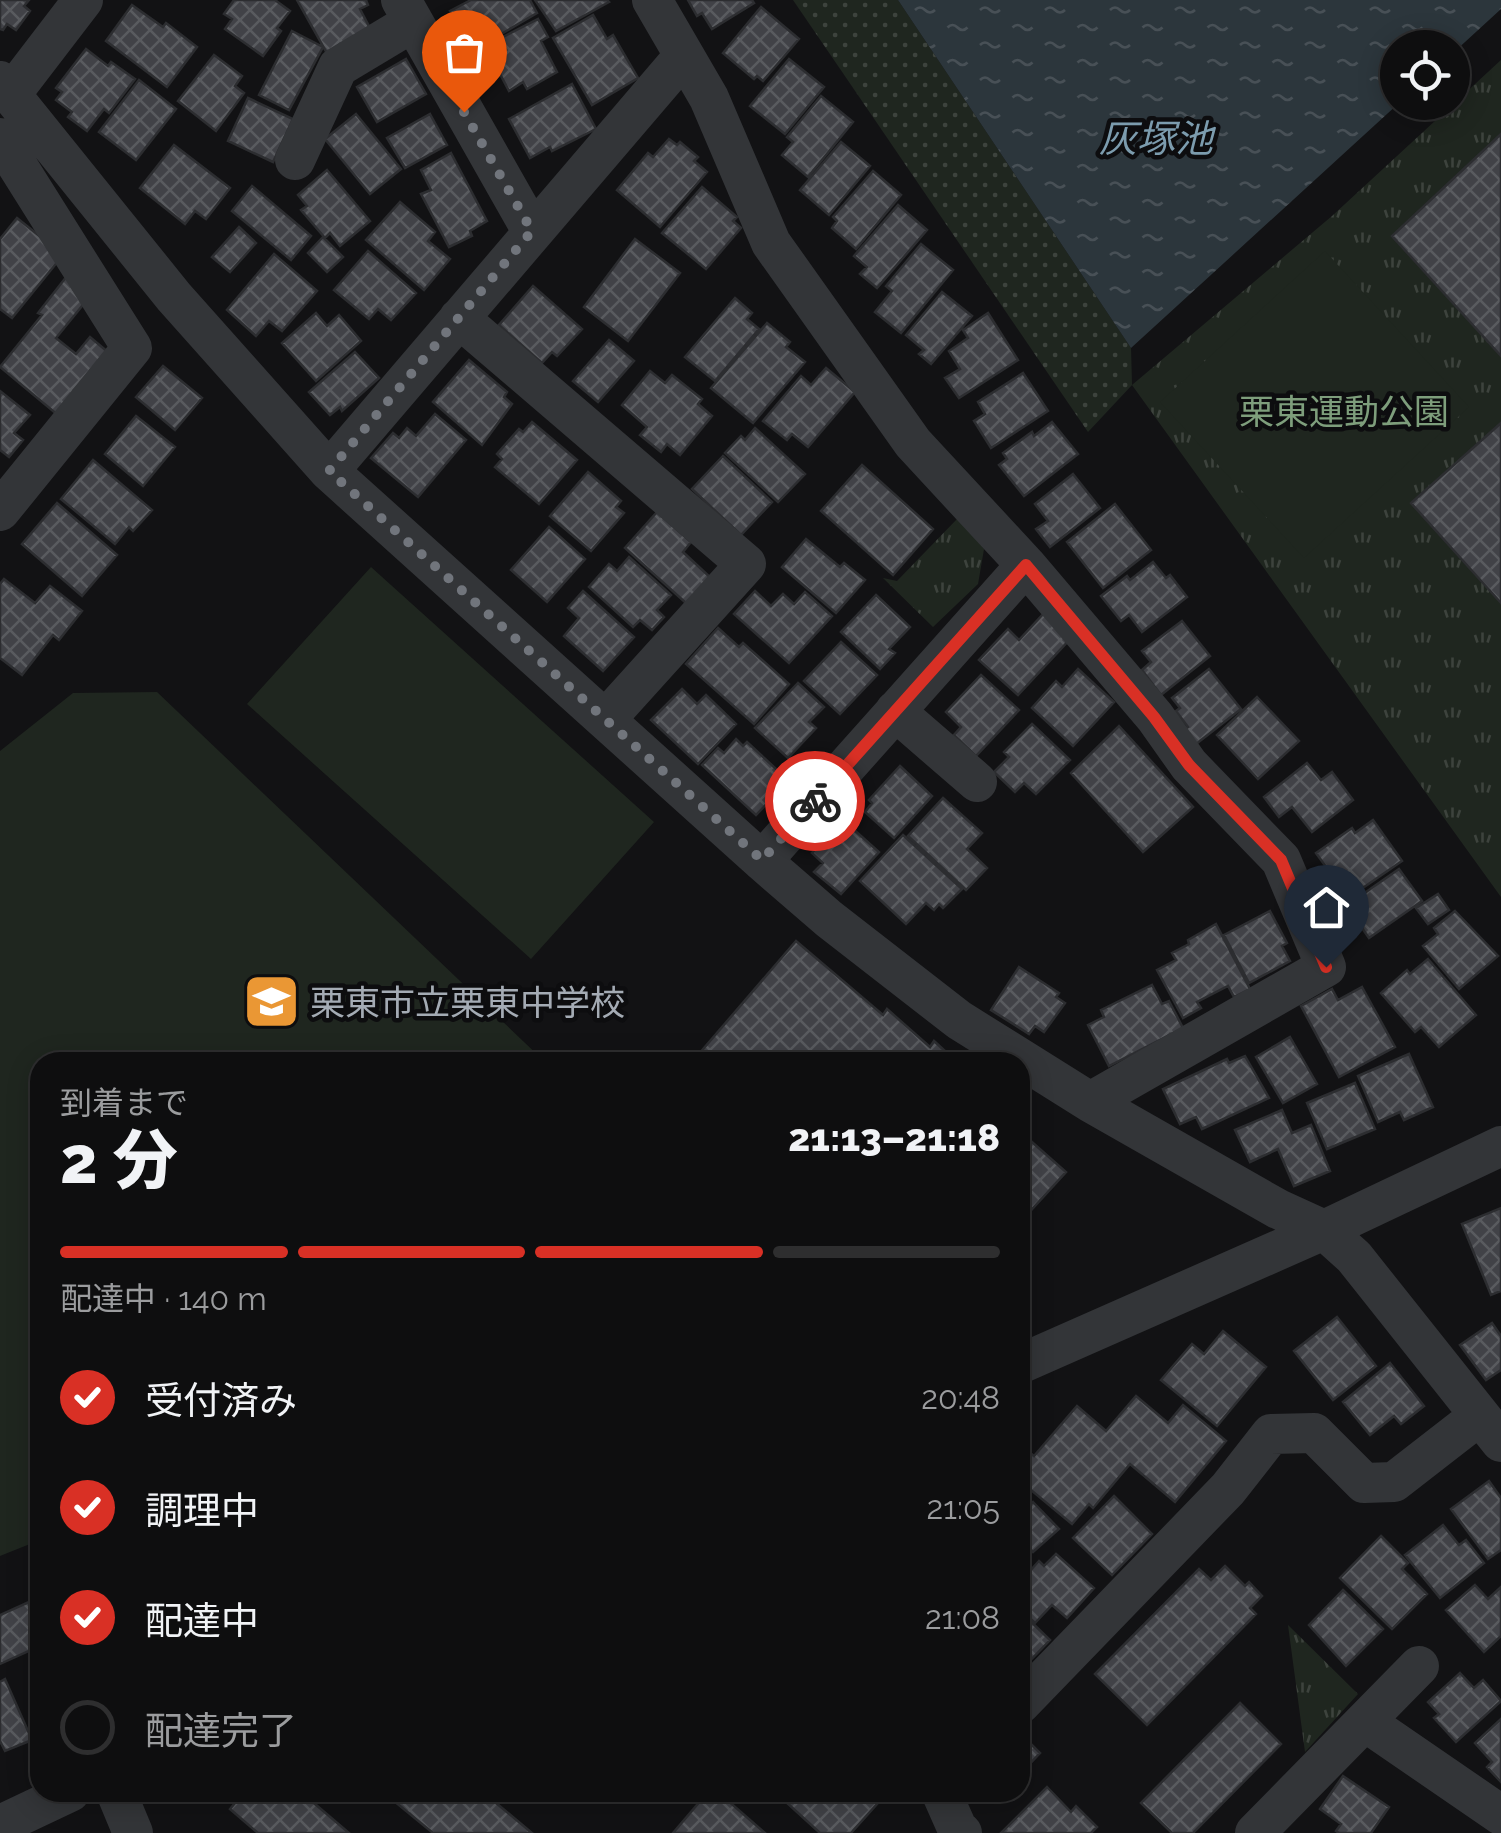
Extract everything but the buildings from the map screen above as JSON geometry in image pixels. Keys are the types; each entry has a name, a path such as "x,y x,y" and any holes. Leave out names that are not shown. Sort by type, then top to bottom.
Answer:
{"street":[{"path":"83,0 6,88 174,297 329,471 829,919 959,1020 1010,1052"},
{"path":"652,0 709,98 771,244 913,443 1026,565 1154,717 1189,765 1281,860 1326,967 1090,1102"},
{"path":"295,160 338,68 407,11 532,231"},
{"path":"329,471 684,57"},
{"path":"0,138 11,186 132,348 0,511"},
{"path":"459,318 746,564 606,719"},
{"path":"762,860 1026,565"},
{"path":"895,711 977,782"},
{"path":"1030,1064 1278,1209 1324,1230 1354,1257 1490,1429 1394,1482 1364,1484 1314,1433 1270,1434 1228,1489 1030,1694"},
{"path":"1030,1360 1499,1150"},
{"path":"1274,1827 1420,1666"},
{"path":"1367,1723 1501,1815"},
{"path":"0,1825 49,1802"},
{"path":"120,1802 133,1833"},
{"path":"945,1802 962,1833"}],"green space":[{"path":"793,0 898,0 1131,348 1132,385 1088,432"},
{"name":"栗東運動公園","path":"1501,60 1501,897 1132,385 1332,216 1436,120 1470,120 1470,89"},
{"path":"1325,251 1469,407 1304,558 1160,402"},
{"path":"959,517 984,549 978,584 933,627 883,578 897,581"},
{"path":"371,567 654,822 531,959 247,704"},
{"path":"157,692 535,1052 30,1052 30,1544 0,1556 0,751 73,693"},
{"path":"1288,1625 1358,1694 1305,1752"}],"water":[{"name":"灰塚池","path":"898,0 1501,0 1501,9 1470,37 1470,30 1380,30 1380,120 1131,348"}],"way so far":[{"path":"464,112 532,231 329,471 762,860 815,801"}],"place":[{"name":"栗東市立栗東中学校","path":"271,1002"}],"route":[{"path":"815,801 1026,565 1154,717 1189,765 1281,860 1326,967"}]}
